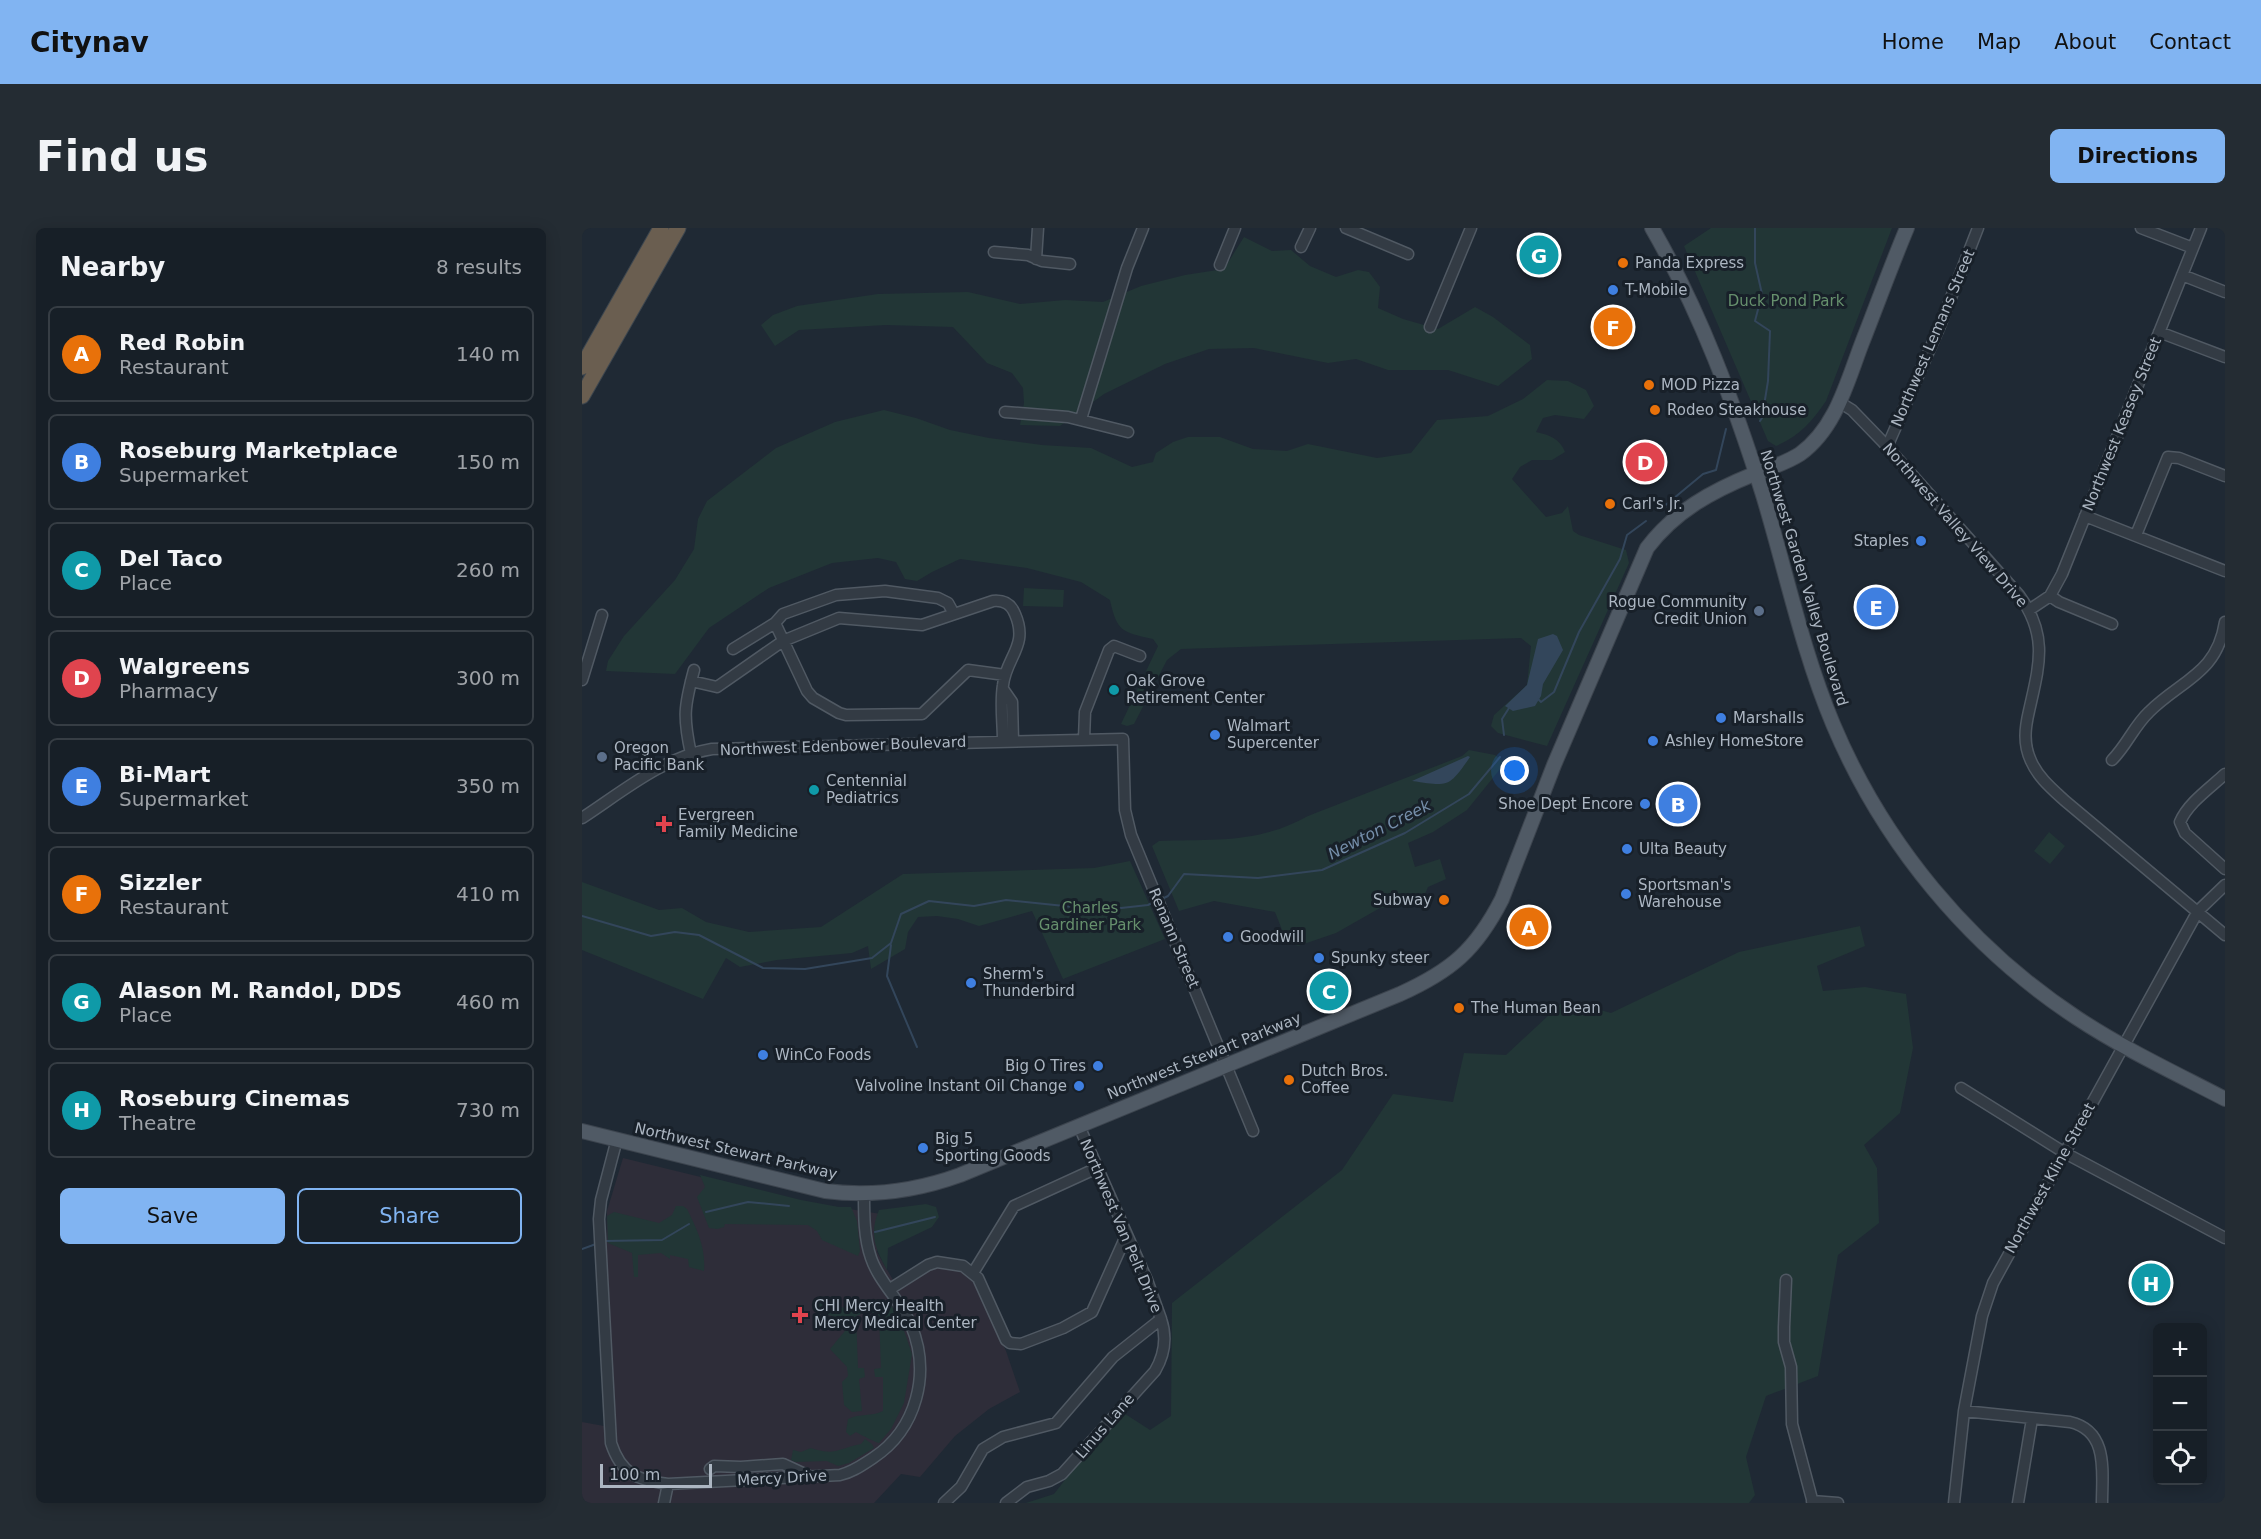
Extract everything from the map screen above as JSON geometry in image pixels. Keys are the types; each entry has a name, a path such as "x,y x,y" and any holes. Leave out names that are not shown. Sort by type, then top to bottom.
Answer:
{"highway":[{"path":"582,367 661,228"},
{"path":"582,396 678,228"}],"main road":[{"name":"Northwest Garden Valley Boulevard","path":"1652,228 1678,276 1702,329 1739,423 1806,647 1832,723 1862,785 1900,845 1942,900 1993,953 2058,1005 2122,1046 2225,1099"},
{"name":"Northwest Stewart Parkway","path":"582,1131 825,1191 864,1194 904,1190 935,1183 1078,1126 1417,986 1444,971 1466,952 1493,916 1502,899 1554,765 1647,548 1666,525 1688,506 1755,473 1789,460 1814,443 1829,423 1839,402 1907,228"}],"street":[{"path":"1036,259 1038,228"},
{"path":"1082,419 1127,268 1143,228"},
{"path":"1220,265 1235,228"},
{"path":"1301,247 1310,228"},
{"path":"1346,228 1408,254"},
{"path":"1375,240 1380,228"},
{"path":"1430,327 1471,228"},
{"name":"Northwest Lemans Street","path":"1887,447 1940,326 1978,228"},
{"path":"2141,228 2193,248"},
{"name":"Northwest Keasey Street","path":"2029,610 2050,596 2062,574 2201,228"},
{"path":"994,252 1028,255 1036,259 1070,264"},
{"path":"2182,275 2225,292"},
{"path":"2159,332 2225,357"},
{"name":"Northwest Valley View Drive","path":"1839,402 1852,410 1887,447 2019,595 2029,610 2040,644 2038,668 2024,740 2030,761 2041,778 2064,800 2225,935"},
{"path":"1005,412 1082,419 1128,432"},
{"path":"2136,535 2168,457 2179,458 2225,476"},
{"path":"2085,516 2225,571"},
{"path":"733,649 775,623 783,614 836,595 885,591 938,598 948,603 954,614"},
{"path":"2050,596 2112,624"},
{"path":"691,754 685,720 687,697 693,676 717,687 783,641 839,618 917,626 993,601 1005,602 1011,607 1021,633 1005,675 1003,689 1012,702 1008,741"},
{"path":"582,680 602,615"},
{"path":"2112,760 2150,710 2188,682 2208,663 2221,643 2225,622"},
{"path":"775,623 809,695 846,715 922,714 968,670 1005,675"},
{"path":"1084,740 1084,712 1109,650 1114,646 1140,656"},
{"name":"Renann Street","path":"1123,739 1125,810 1131,835 1253,1131"},
{"name":"Northwest Edenbower Boulevard","path":"582,818 660,768 691,754 722,748 1123,739"},
{"path":"2225,774 2198,799 2180,822 2185,833 2225,869"},
{"name":"Northwest Kline Street","path":"1954,1503 1964,1411 1982,1316 1997,1275 2198,911 2225,885"},
{"path":"1961,1088 2065,1153 2225,1238"},
{"name":"Northwest Van Pelt Drive","path":"944,1503 961,1487 983,1449 1003,1437 1056,1423 1118,1352 1161,1319 1147,1280 1078,1126"},
{"name":"Mercy Drive","path":"616,1139 601,1200 599,1219 611,1443 617,1458 632,1475 644,1480 668,1484 840,1475 856,1470 886,1449 901,1432 912,1413 920,1377 920,1354 910,1323 870,1257 865,1225 864,1194"},
{"path":"973,1272 1014,1206 1096,1168"},
{"path":"890,1289 918,1269 937,1262 963,1266 973,1272 982,1285 1006,1340 1010,1343 1021,1344 1064,1328 1092,1312 1126,1236"},
{"path":"1786,1280 1784,1342 1791,1367 1790,1410 1796,1441 1812,1502 1838,1503"},
{"name":"Linus Lane","path":"1006,1503 1027,1487 1050,1481 1062,1474 1155,1371 1161,1360 1164,1345 1165,1331 1161,1319"},
{"path":"1964,1411 2077,1424 2093,1436 2100,1448 2103,1461 2102,1503"},
{"path":"2018,1503 2032,1419"},
{"path":"710,1469 714,1466 783,1464 813,1477"},
{"path":"664,1503 668,1484"}],"shaded area":[{"name":"CHI Mercy Health Mercy Medical Center","path":"623,1158 799,1201 881,1214 877,1252 893,1280 931,1257 965,1260 1006,1351 1020,1392 989,1409 955,1436 920,1477 901,1474 874,1503 582,1503 582,1422 615,1428 606,1255 607,1211"}],"green space":[{"name":"Duck Pond Park","path":"1711,228 1892,228 1826,401 1804,428 1792,438 1776,446 1768,441 1684,246"},
{"path":"1244,237 1272,251 1291,250 1310,266 1336,277 1358,270 1369,272 1380,287 1378,308 1403,319 1438,329 1475,307 1493,317 1530,345 1532,359 1498,386 1448,370 1388,370 1356,359 1328,363 1254,348 1209,349 1165,364 1104,394 1060,426 1020,425 1024,403 1023,388 1012,373 987,363 953,327 886,325 799,330 775,346 761,325 773,315 797,306 878,294 968,292 1020,304 1065,300 1103,302 1141,286 1185,275 1224,269"},
{"path":"1547,380 1568,381 1586,390 1594,406 1584,419 1555,415 1543,418 1536,432 1554,438 1565,452 1552,460 1532,460 1520,467 1512,479 1546,517 1562,513 1568,506 1573,531 1626,550 1629,563 1547,746 1498,733 1491,726 1494,715 1527,685 1531,646 1521,638 1181,649 1167,660 1134,724 1127,726 1121,724 1158,646 1153,639 1122,629 1115,619 1110,600 1081,582 1027,568 960,559 917,581 905,579 896,562 878,558 832,563 769,588 709,628 675,674 606,671 608,661 624,636 675,580 694,549 698,519 707,501 776,448 835,422 884,410 950,430 989,438 1091,448 1132,467 1153,462 1156,453 1173,442 1188,437 1220,437 1253,449 1287,451 1308,444 1377,458 1411,453 1437,420 1488,416 1523,399"},
{"path":"1024,588 1064,590 1063,607 1023,606"},
{"name":"Charles Gardiner Park","path":"1469,750 1495,755 1505,763 1467,810 1433,832 1408,843 1415,867 1440,859 1446,879 1428,887 1422,901 1380,908 1336,933 1298,946 1286,940 1275,912 1214,901 1179,911 1152,846 1159,841 1217,840 1253,836 1271,831 1462,756"},
{"path":"2049,832 2065,846 2050,864 2034,851"},
{"name":"Charles Gardiner Park","path":"1130,861 1165,939 1063,979 1032,911 979,926 958,919 937,916 918,917 908,932 905,949 871,969 868,946 852,953 777,960 740,967 726,958 703,999 582,950 582,882 659,910 682,908 706,922 749,932 821,927 903,874 1094,868"},
{"path":"1860,926 1865,946 1817,966 1823,991 1865,987 1906,994 1913,1048 1900,1113 1864,1145 1877,1168 1879,1223 1838,1255 1818,1376 1766,1396 1746,1457 1755,1495 1749,1503 1026,1503 1054,1494 1119,1410 1150,1430 1171,1416 1172,1303 1342,1170 1393,1094 1453,1102 1464,1053 1506,1055 1565,1000 1611,1013 1739,952"},
{"path":"700,1175 801,1200 851,1207 857,1221 860,1251 858,1256 822,1240 817,1231 808,1225 725,1224 724,1227 717,1229 709,1228 697,1197 705,1187"},
{"path":"926,1204 936,1207 939,1217 932,1227 888,1248 887,1270 879,1255 874,1234 879,1210"},
{"path":"676,1206 683,1206 687,1209 694,1224 702,1247 704,1271 689,1267 688,1259 670,1255 670,1259 661,1253 638,1255 638,1277 634,1277 632,1253 608,1243 607,1216 614,1212 659,1223 672,1215"},
{"path":"819,1301 833,1306 860,1310 861,1314 856,1316 858,1368 864,1368 865,1377 859,1379 862,1411 852,1412 844,1405 842,1382 848,1376 847,1367 830,1349 849,1326 837,1318 821,1313 817,1303"},
{"path":"884,1301 889,1302 900,1319 912,1354 904,1403 891,1429 879,1443 856,1432 850,1436 846,1432 848,1419 883,1411 883,1377 875,1377 874,1369 881,1368 879,1316 871,1312 871,1309"},
{"path":"865,1439 874,1448 849,1463 838,1466 827,1461 795,1462 791,1460 793,1450 801,1452 811,1448 836,1451 861,1444"}],"water":[{"path":"1553,634 1557,636 1563,650 1543,684 1541,696 1535,706 1513,711 1505,706 1527,685 1538,639"},
{"path":"1470,757 1457,775 1446,783 1412,781"}],"waterway":[{"name":"Newton Creek","path":"1755,228 1755,263 1762,294 1755,321 1770,331 1768,381 1760,421"},
{"name":"Newton Creek","path":"1662,508 1703,474 1716,470 1726,429"},
{"name":"Newton Creek","path":"1538,699 1541,702 1554,692 1579,632 1620,559 1627,535 1646,521"},
{"name":"Newton Creek","path":"1504,735 1502,719 1509,708"},
{"name":"Newton Creek","path":"1162,899 1168,896 1184,874 1258,878 1322,870 1405,833 1469,794 1500,757"},
{"name":"Newton Creek","path":"582,916 651,936 675,932 699,935 763,968 805,969 872,958 891,943 901,914 929,901 974,906 1006,900 1103,910 1148,905 1154,902"},
{"path":"891,945 887,976 917,1047"},
{"path":"706,1212 748,1202 789,1206"},
{"path":"875,1232 935,1217"},
{"path":"604,1241 662,1240 689,1224"},
{"path":"582,1249 596,1244"}],"place":[{"name":"Alason M. Randol, DDS","path":"1539,255"},
{"name":"Panda Express","path":"1623,263"},
{"name":"T-Mobile","path":"1613,290"},
{"name":"Sizzler","path":"1613,327"},
{"name":"MOD Pizza","path":"1649,385"},
{"name":"Rodeo Steakhouse","path":"1655,410"},
{"name":"Walgreens","path":"1645,462"},
{"name":"Carl's Jr.","path":"1610,504"},
{"name":"Staples","path":"1921,541"},
{"name":"Bi-Mart","path":"1876,607"},
{"name":"Rogue Community Credit Union","path":"1759,611"},
{"name":"Oak Grove Retirement Center","path":"1114,690"},
{"name":"Marshalls","path":"1721,718"},
{"name":"Walmart Supercenter","path":"1215,735"},
{"name":"Ashley HomeStore","path":"1653,741"},
{"name":"Oregon Pacific Bank","path":"602,757"},
{"name":"Centennial Pediatrics","path":"814,790"},
{"name":"Shoe Dept Encore","path":"1645,804"},
{"name":"Roseburg Marketplace","path":"1678,804"},
{"name":"Evergreen Family Medicine","path":"664,824"},
{"name":"Ulta Beauty","path":"1627,849"},
{"name":"Sportsman's Warehouse","path":"1626,894"},
{"name":"Subway","path":"1444,900"},
{"name":"Red Robin","path":"1529,927"},
{"name":"Goodwill","path":"1228,937"},
{"name":"Spunky steer","path":"1319,958"},
{"name":"Sherm's Thunderbird","path":"971,983"},
{"name":"Del Taco","path":"1329,991"},
{"name":"The Human Bean","path":"1459,1008"},
{"name":"WinCo Foods","path":"763,1055"},
{"name":"Big O Tires","path":"1098,1066"},
{"name":"Dutch Bros. Coffee","path":"1289,1080"},
{"name":"Valvoline Instant Oil Change","path":"1079,1086"},
{"name":"Big 5 Sporting Goods","path":"923,1148"},
{"name":"Roseburg Cinemas","path":"2151,1283"},
{"name":"CHI Mercy Health Mercy Medical Center","path":"800,1315"}]}
